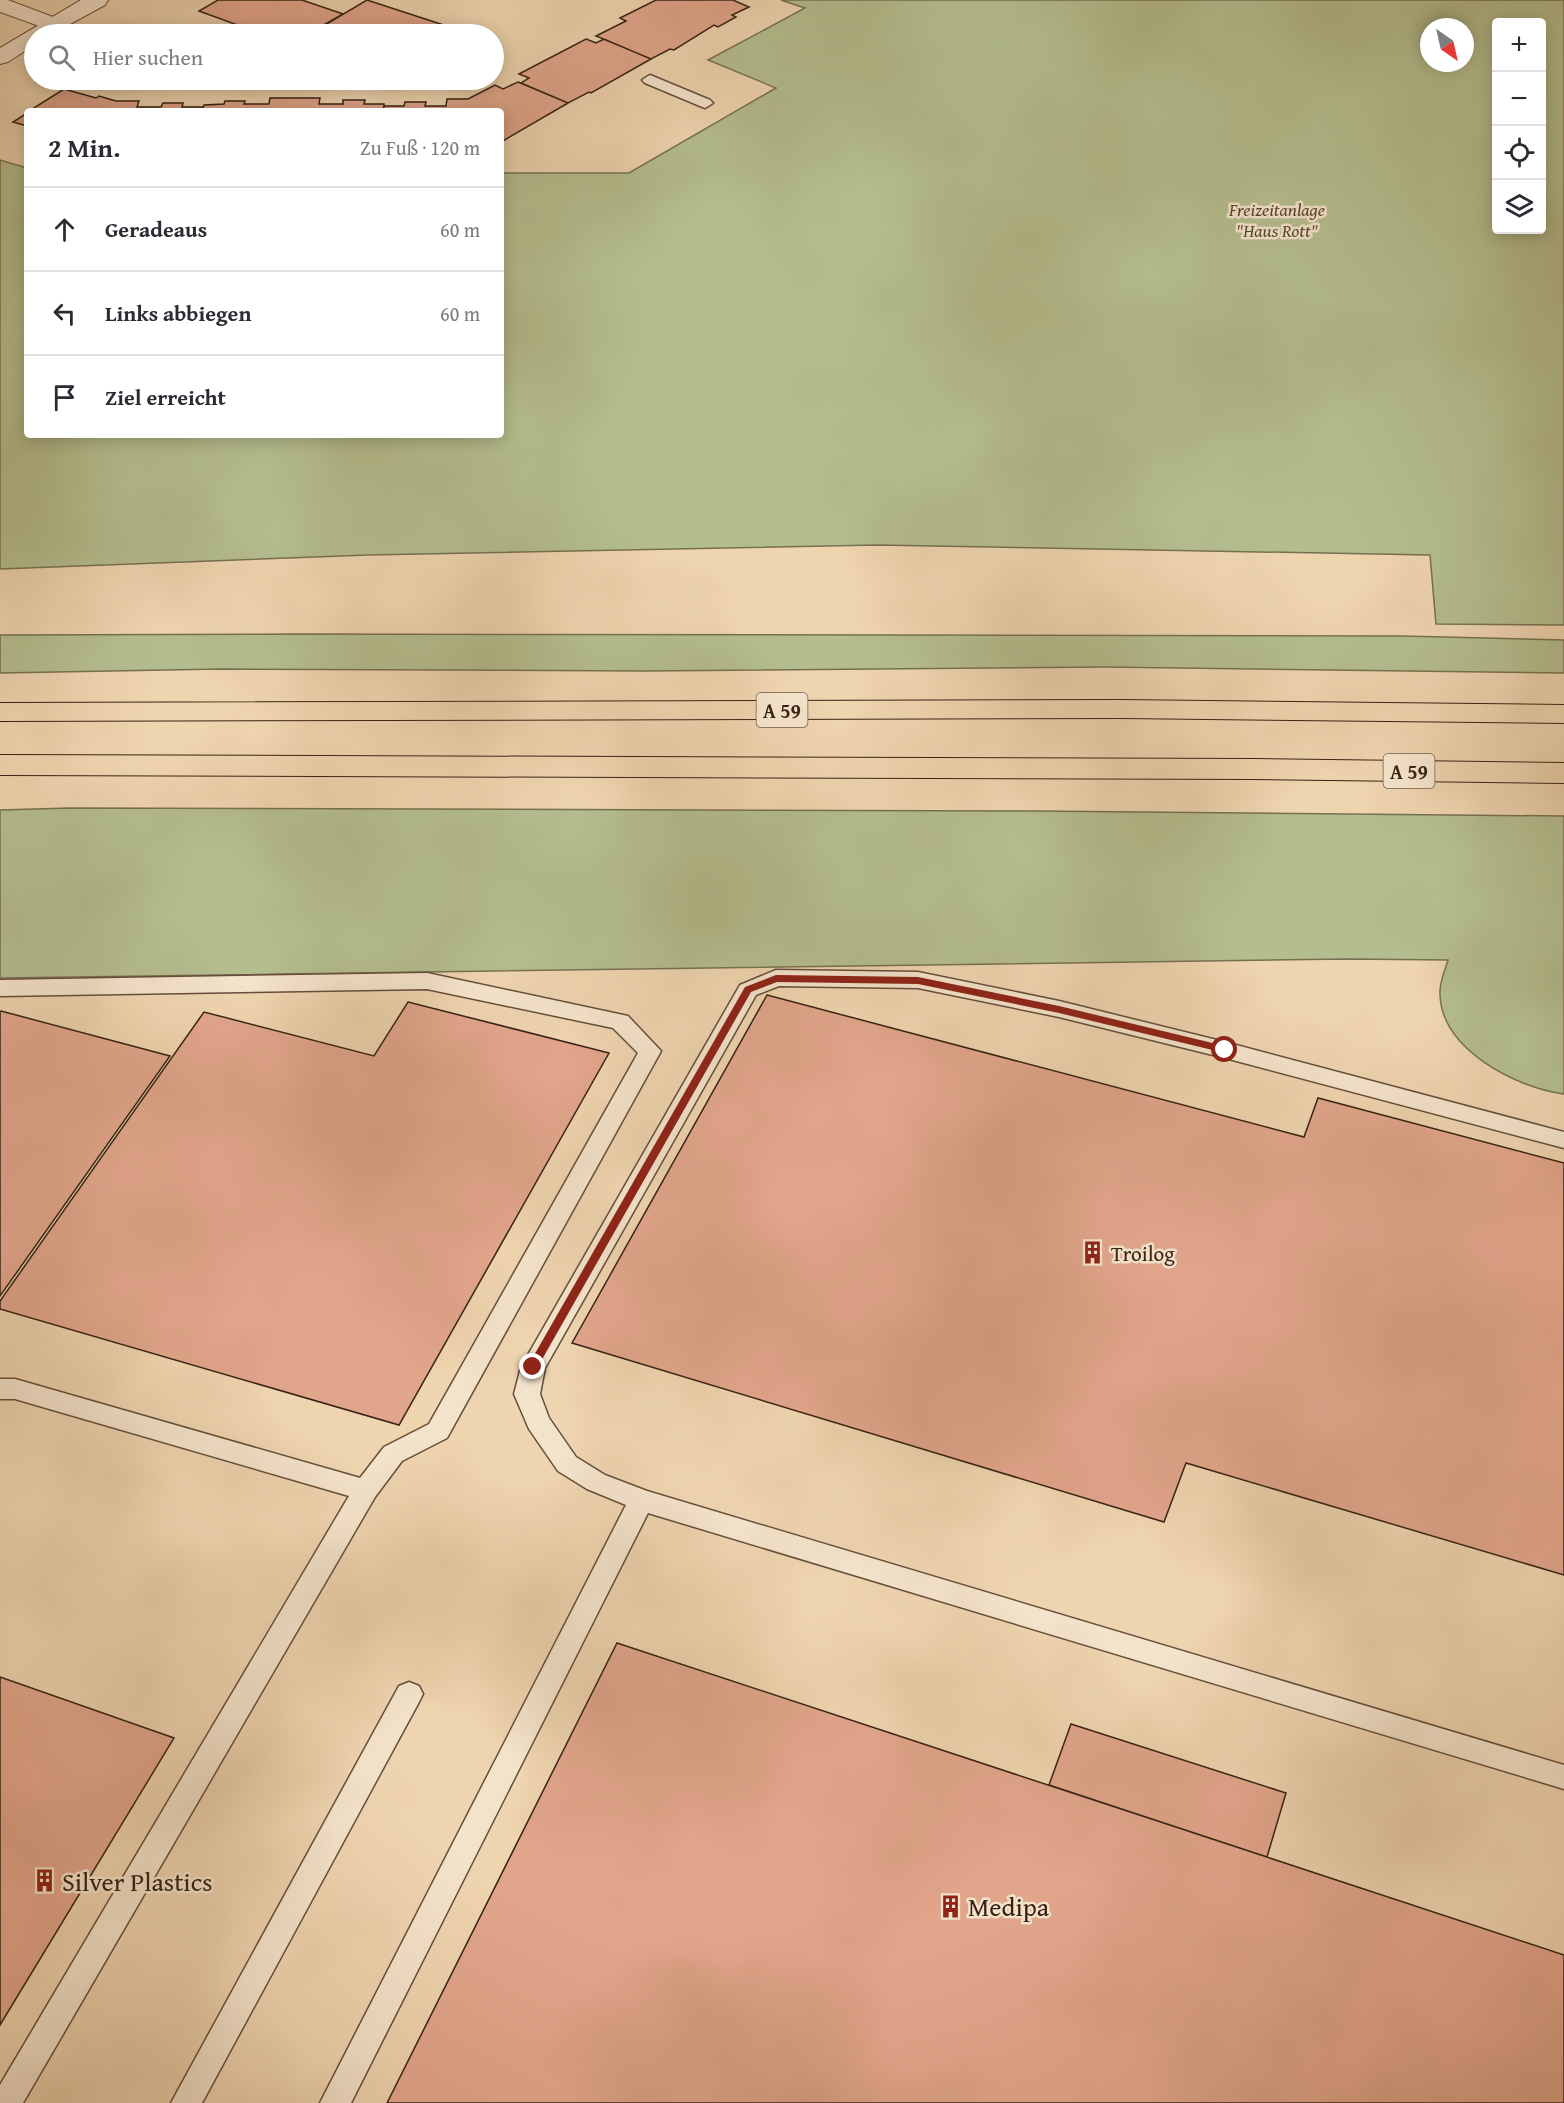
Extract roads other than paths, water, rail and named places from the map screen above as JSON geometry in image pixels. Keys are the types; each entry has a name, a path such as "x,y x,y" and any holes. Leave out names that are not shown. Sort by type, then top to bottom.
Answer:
{"highway":[{"name":"A 59","path":"0,712 1122,709 1564,714"},
{"name":"A 59","path":"0,765 1243,768 1564,773"}],"street":[{"path":"55,24 96,0"},
{"path":"0,5 29,24"},
{"path":"0,57 24,42"}],"lane":[{"path":"650,80 705,103"},
{"path":"1564,1140 1225,1050 1059,1009 918,981 776,978 748,990 533,1367 527,1394 538,1422 567,1464 596,1482 641,1500 1564,1777"},
{"path":"0,988 427,981 620,1022 650,1051 438,1431 393,1454 366,1490 6,2103"},
{"path":"0,1389 15,1389 366,1490"},
{"path":"335,2103 641,1500"},
{"path":"186,2103 409,1694"}],"place":[{"name":"Troilog","path":"1093,1253"},
{"name":"Silver Plastics","path":"44,1881"},
{"name":"Medipa","path":"950,1906"}],"park label":[{"name":"Freizeitanlage \"Haus Rott\"","path":"1277,219"}]}
